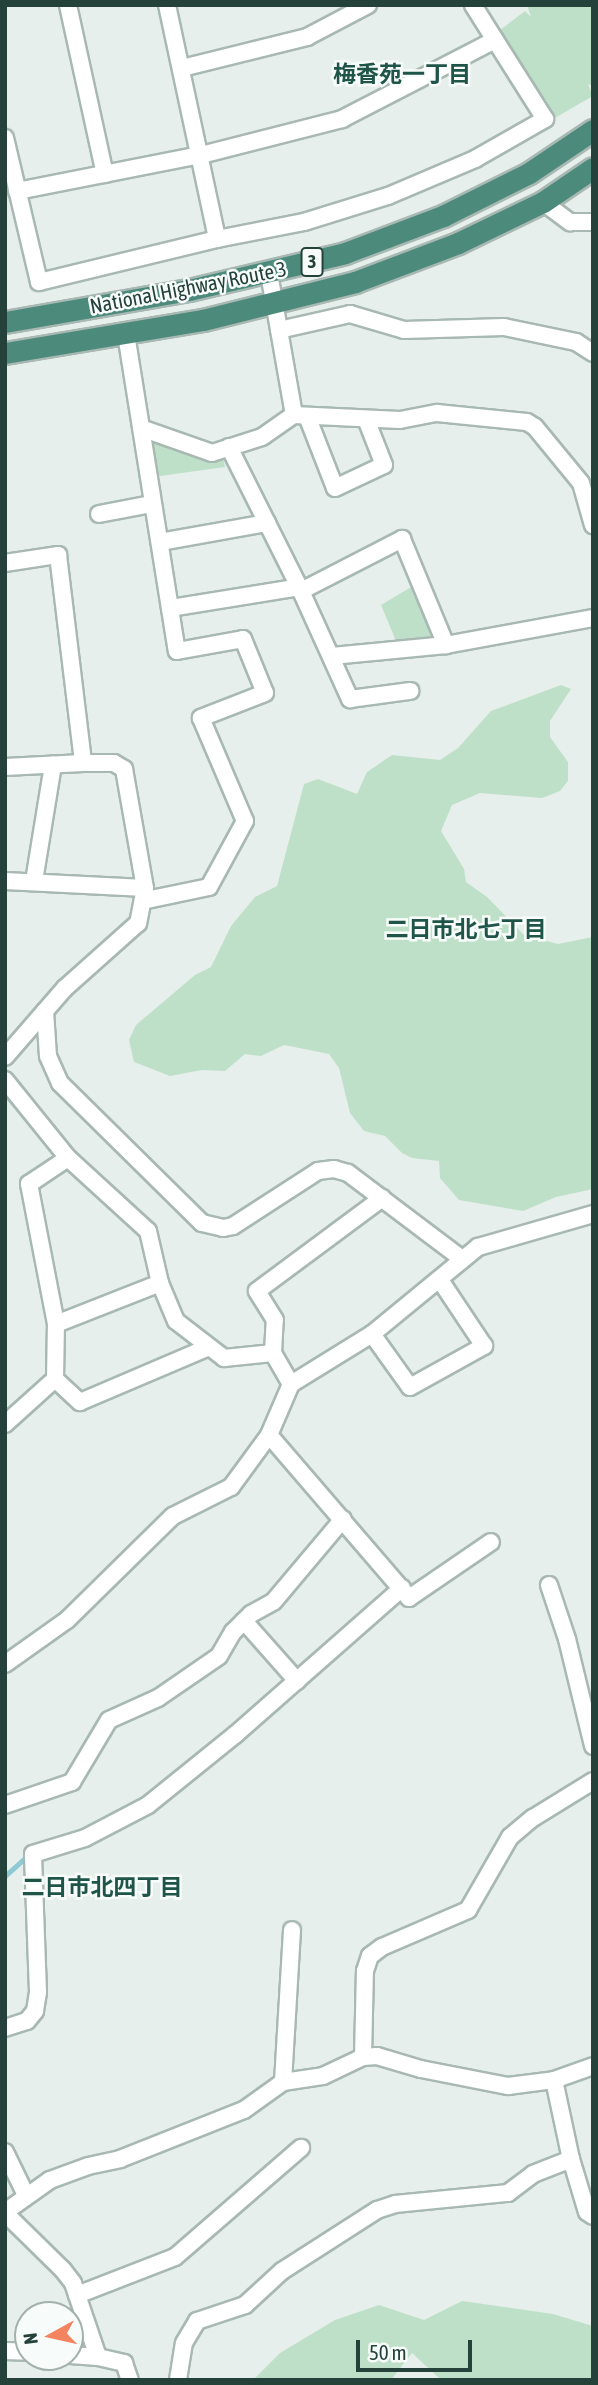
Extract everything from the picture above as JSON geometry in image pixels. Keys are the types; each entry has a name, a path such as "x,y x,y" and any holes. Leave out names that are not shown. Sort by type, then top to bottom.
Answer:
{"highway":[{"name":"National Highway Route 3","path":"5,322 189,290 345,253 443,216 529,173 593,131"},
{"name":"National Highway Route 3","path":"5,353 126,334 275,303 355,282 458,243 543,202 593,168"}],"street":[{"path":"68,5 105,174"},
{"path":"167,5 217,239"},
{"path":"182,68 307,37 368,5"},
{"path":"5,138 39,282 217,239 304,222 388,195 475,159 545,119 473,5"},
{"path":"17,191 201,155 342,120 495,40"},
{"path":"543,202 570,222 593,222"},
{"path":"5,217 22,214"},
{"path":"269,272 279,330 300,415 335,488 384,465 366,419"},
{"path":"279,330 350,314 404,330 504,327 576,342 593,352"},
{"path":"5,881 34,881 143,895 209,887 245,821 201,718 265,693 243,639 177,651 126,334"},
{"path":"141,428 205,452 262,437 300,415 400,421 437,413 527,422 535,427 587,482 593,525"},
{"path":"229,447 300,589 350,699 410,691"},
{"path":"99,514 152,504"},
{"path":"160,542 267,523"},
{"path":"170,608 300,589 402,539 446,645"},
{"path":"5,563 58,555 83,763"},
{"path":"332,656 446,645 593,618"},
{"path":"5,767 114,763 124,769 143,895 138,923 65,988 5,1056"},
{"path":"34,881 53,765"},
{"path":"45,1011 48,1056 60,1083 202,1223 223,1228 233,1226 328,1168 348,1173 462,1259"},
{"path":"5,1080 68,1158 148,1231 160,1283 171,1315 209,1347 232,1360 273,1353"},
{"path":"5,1424 55,1379 56,1324 29,1184 68,1158"},
{"path":"291,1384 273,1353 275,1320 257,1291 382,1198"},
{"path":"5,1664 67,1620 173,1516 231,1487 269,1435 291,1384 372,1334 484,1244 593,1214"},
{"path":"372,1334 410,1387 484,1346 440,1280"},
{"path":"56,1324 160,1283"},
{"path":"55,1379 80,1402 209,1347"},
{"path":"269,1435 409,1598 491,1542"},
{"path":"5,1805 72,1782 109,1720 158,1698 219,1656 233,1632 244,1621 274,1601 343,1518"},
{"path":"550,1585 567,1639 593,1746"},
{"path":"5,2028 27,2021 35,2011 38,1992 33,1854 85,1838 148,1805 297,1681 402,1588"},
{"path":"244,1621 297,1681"},
{"path":"363,2057 365,1971 369,1956 382,1947 468,1910 510,1837 526,1822 593,1781"},
{"path":"283,2082 292,1930"},
{"path":"98,2357 73,2283 57,2262 5,2213 50,2180 88,2166 120,2159 244,2110 283,2082 323,2076 363,2057 377,2056 421,2069 508,2086 554,2080 593,2066"},
{"path":"554,2080 571,2160 587,2212 593,2216"},
{"path":"77,2295 175,2257 301,2148"},
{"path":"5,2152 26,2195"},
{"path":"178,2380 184,2343 197,2320 246,2305 282,2271 377,2210 395,2204 508,2193 533,2174 571,2160"},
{"path":"84,2356 124,2363 130,2380"}],"green space":[{"path":"527,5 593,5 593,86 588,84 593,96 553,119 500,30 525,11 531,17"},
{"path":"159,441 197,457 223,458 225,467 153,477 148,443"},
{"path":"413,586 433,634 425,641 396,641 381,605"},
{"path":"561,685 571,689 550,721 550,737 568,762 568,781 560,791 542,798 480,793 452,805 441,831 464,869 466,882 487,897 524,935 558,944 593,937 593,1189 556,1197 523,1211 459,1200 440,1178 439,1161 412,1158 402,1153 385,1136 364,1131 350,1113 339,1068 329,1054 284,1045 261,1056 245,1054 225,1071 202,1070 170,1076 134,1062 129,1040 136,1025 195,975 211,967 231,926 255,897 277,886 304,784 318,779 357,794 367,772 392,755 440,760 458,748 491,711"},
{"path":"462,2301 553,2314 593,2326 593,2380 441,2380 412,2353 391,2380 253,2380 280,2353 335,2320 379,2305 424,2320"}],"waterway":[{"path":"5,1876 24,1859"}],"district":[{"name":"梅香苑一丁目","path":"402,74"},
{"name":"二日市北七丁目","path":"466,929"},
{"name":"二日市北四丁目","path":"102,1887"}]}
